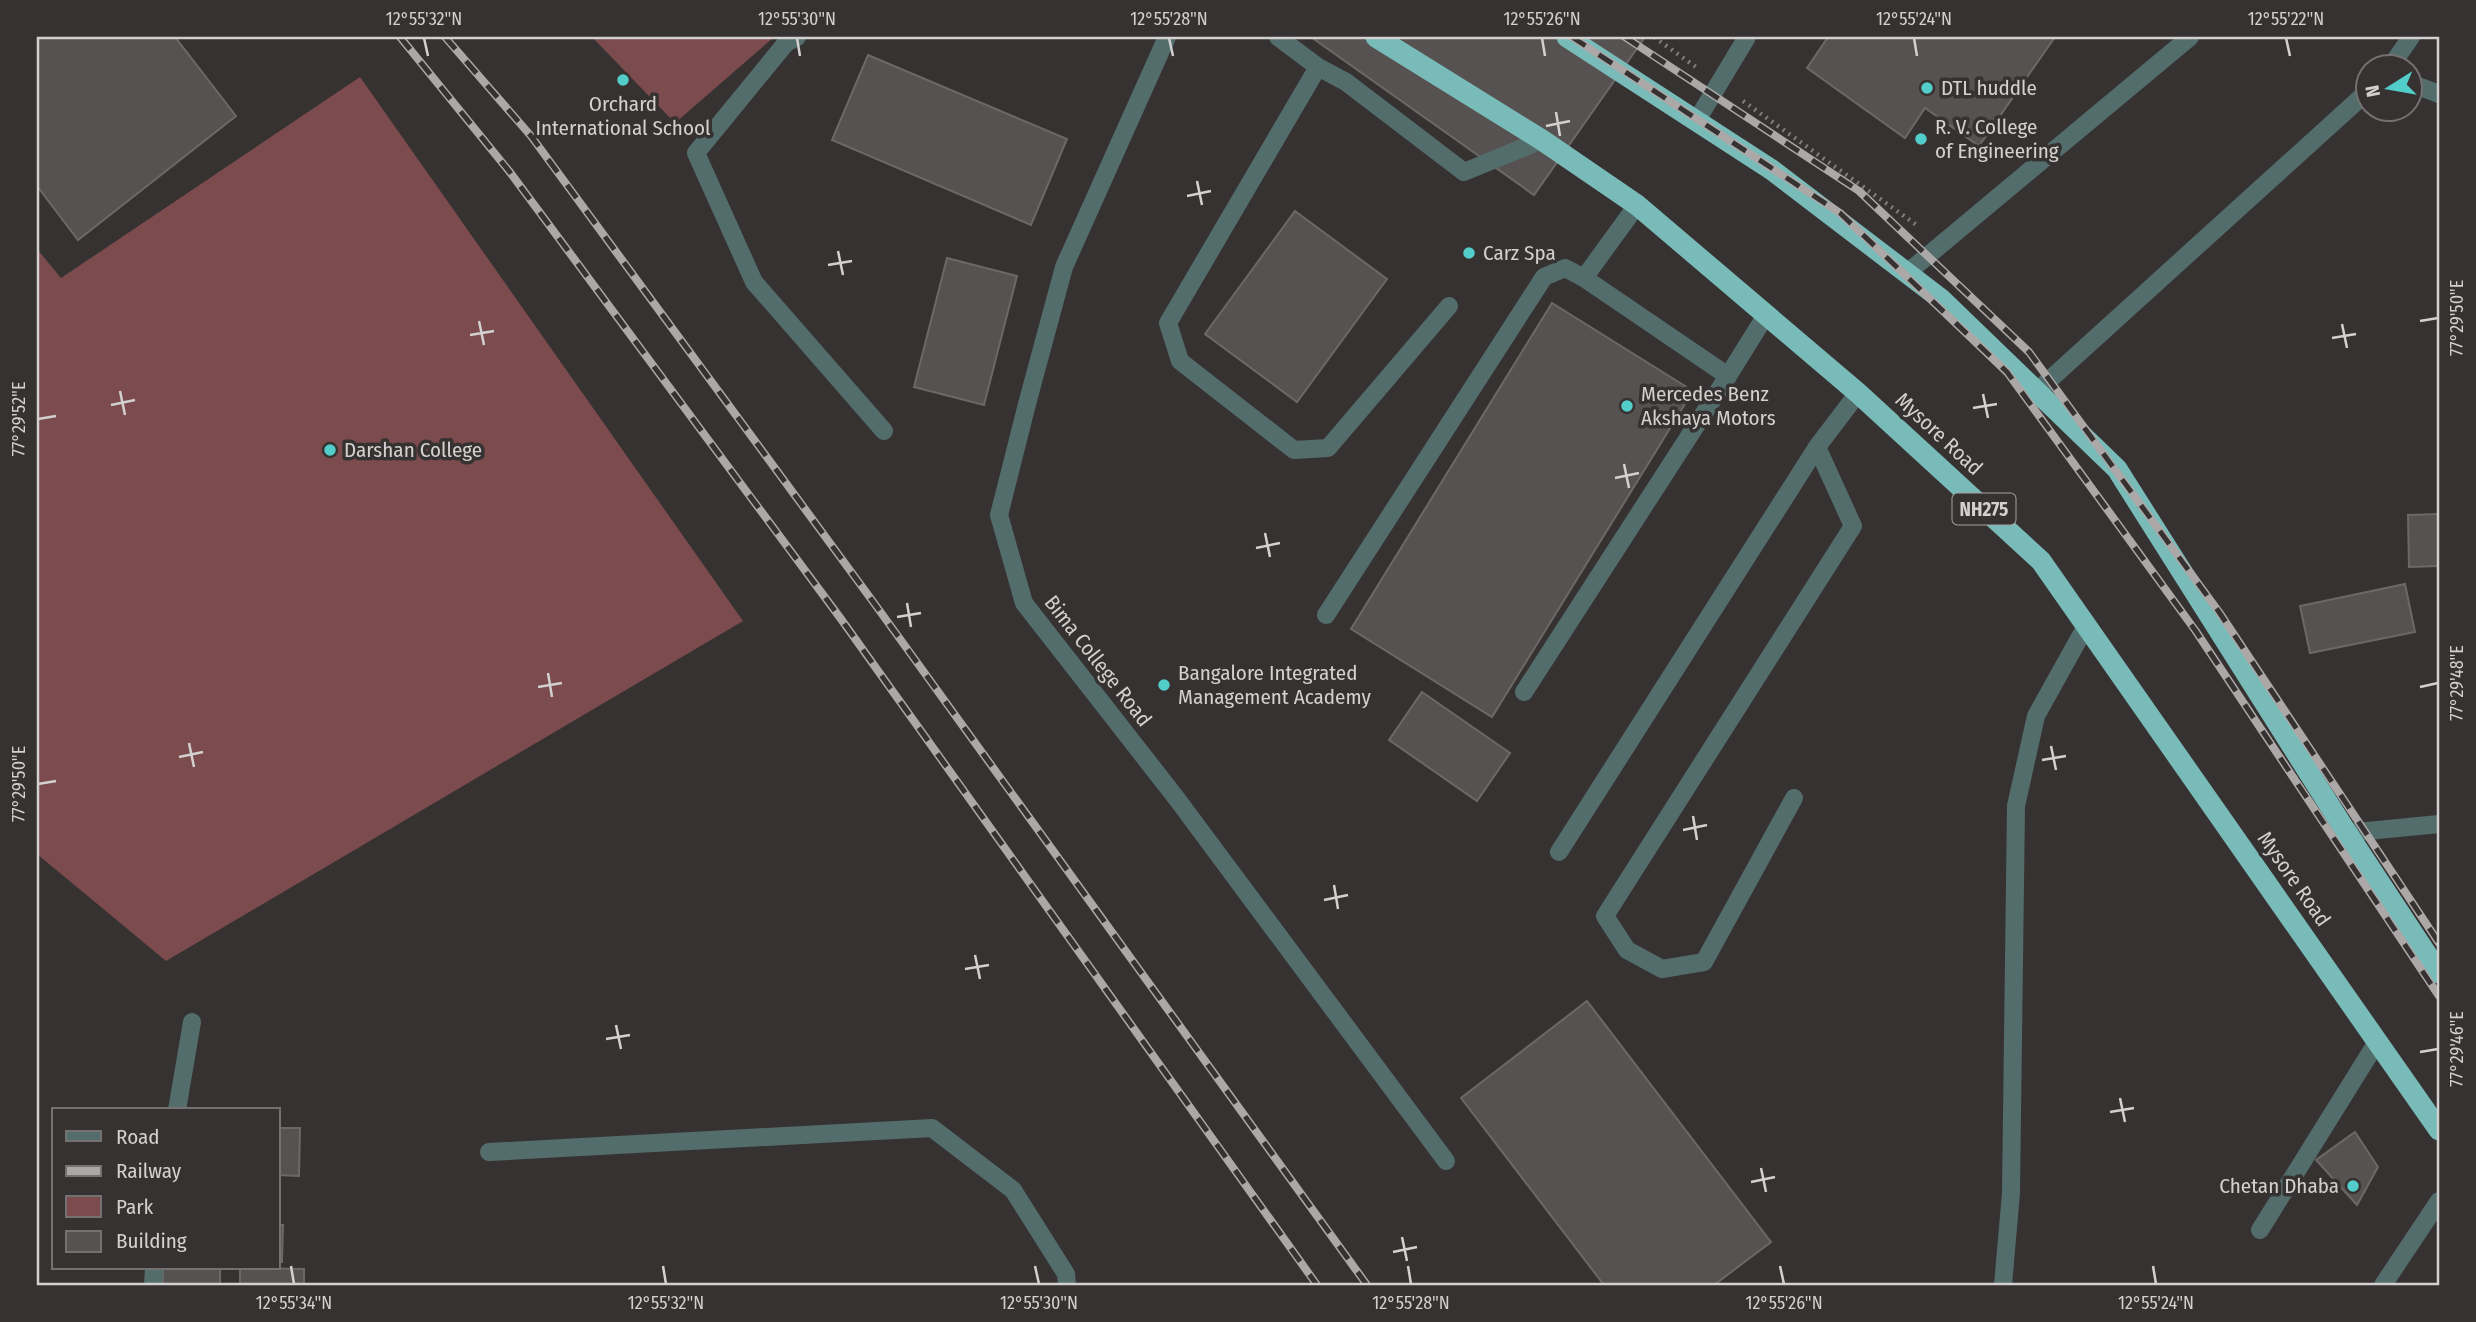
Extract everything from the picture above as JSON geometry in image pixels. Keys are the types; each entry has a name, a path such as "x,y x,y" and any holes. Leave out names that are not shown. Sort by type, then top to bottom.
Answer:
{"highway":[{"name":"Mysore Road","path":"1376,37 1542,141 1637,205 1858,393 2041,561 2439,1130"},
{"path":"1567,37 1772,170 1941,299 2117,469 2347,833 2439,973"}],"street":[{"path":"797,37 786,43 696,153 754,282 884,431"},
{"name":"Bima College Road","path":"1167,37 1065,267 999,515 1024,603 1185,810 1446,1160"},
{"path":"1278,37 1318,67 1346,82 1464,172 1542,141"},
{"path":"1697,120 1747,37"},
{"path":"1907,273 2190,37"},
{"path":"2401,52 2411,37"},
{"path":"1318,67 1168,323 1180,361 1294,450 1328,448 1449,306"},
{"path":"2037,391 2354,104"},
{"path":"1584,278 1637,205"},
{"path":"1326,615 1544,277 1564,268 1584,278 1728,376"},
{"path":"1524,692 1766,314"},
{"path":"1559,852 1817,447 1858,393"},
{"path":"1794,798 1704,962 1662,969 1627,950 1605,916 1853,526 1817,447"},
{"path":"2003,1285 2011,1193 2016,806 2036,716 2086,626"},
{"path":"2347,833 2439,824"},
{"path":"177,1108 192,1022"},
{"path":"2260,1230 2377,1042"},
{"path":"489,1152 932,1128 1013,1190 1066,1274 1067,1285"},
{"path":"2383,1285 2439,1201"}],"path":[{"path":"1654,37 1943,243"}],"green space":[{"path":"592,37 774,37 675,123"},
{"name":"Darshan College","path":"360,77 743,621 166,961 37,854 37,249 61,278"}],"building":[{"path":"37,37 175,37 236,116 78,240 37,186"},
{"path":"1311,37 1645,37 1534,195"},
{"name":"DTL huddle","path":"1828,37 2055,37 1979,146 1925,108 1905,138 1807,68"},
{"path":"868,55 1067,139 1031,225 832,140"},
{"path":"1295,211 1387,279 1297,402 1205,334"},
{"path":"947,258 1017,276 984,405 914,387"},
{"path":"1552,303 1693,391 1492,717 1351,629"},
{"path":"2439,514 2439,566 2409,567 2408,515"},
{"path":"2405,584 2415,632 2310,653 2300,606"},
{"path":"1422,692 1510,753 1477,801 1389,740"},
{"path":"1587,1001 1771,1242 1714,1285 1604,1285 1461,1098"},
{"path":"280,1128 300,1128 299,1176 280,1175"},
{"name":"Chetan Dhaba","path":"2355,1132 2378,1167 2357,1205 2316,1160"},
{"path":"280,1225 283,1225 280,1262"},
{"path":"304,1269 304,1285 240,1285 240,1270"},
{"path":"163,1270 220,1270 220,1285 163,1285"}],"railway":[{"path":"400,37 509,171 841,619 1317,1285"},
{"path":"445,37 531,136 874,603 1367,1285"},
{"path":"1572,37 1840,213 2007,372 2195,630 2439,996"},
{"path":"1625,37 1859,191 2029,352 2219,612 2439,943"}],"place":[{"name":"Orchard International School","path":"623,80"},
{"name":"DTL huddle","path":"1927,88"},
{"name":"R. V. College of Engineering","path":"1921,139"},
{"name":"Carz Spa","path":"1469,253"},
{"name":"Mercedes Benz Akshaya Motors","path":"1627,406"},
{"name":"Darshan College","path":"330,450"},
{"name":"Bangalore Integrated Management Academy","path":"1164,685"},
{"name":"Chetan Dhaba","path":"2353,1186"}]}
